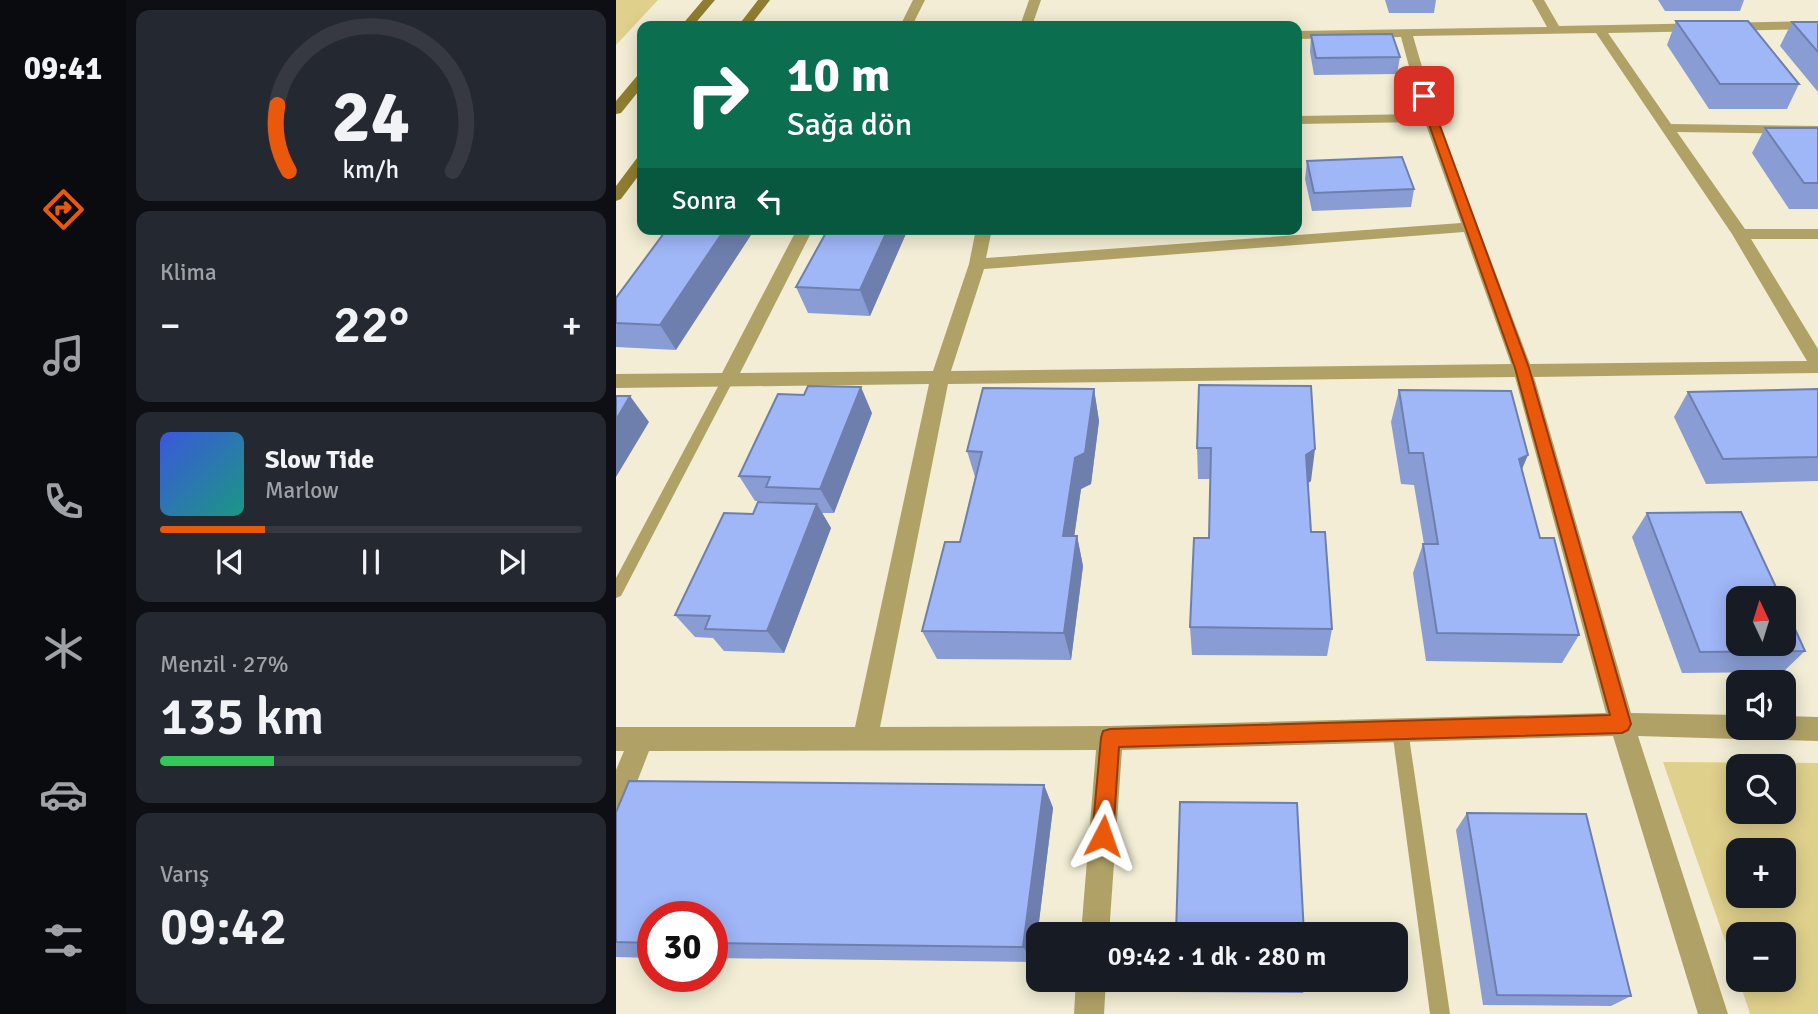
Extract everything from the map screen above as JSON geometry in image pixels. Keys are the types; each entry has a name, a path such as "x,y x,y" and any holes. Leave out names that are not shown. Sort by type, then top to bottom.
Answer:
{"main road":[{"path":"691,21 709,0"},
{"path":"748,21 764,0"},
{"path":"616,110 637,85"},
{"path":"616,195 637,168"}],"street":[{"path":"908,21 919,0"},
{"path":"1028,21 1035,0"},
{"path":"1538,0 1555,30"},
{"path":"1302,34 1818,25"},
{"path":"616,381 1818,365 1740,233 1600,30"},
{"path":"1406,32 1430,118 1522,368 1622,724 1713,1014"},
{"path":"1302,120 1430,118"},
{"path":"1667,128 1818,130"},
{"path":"977,264 1470,227"},
{"path":"1740,233 1818,234"},
{"path":"727,381 802,235"},
{"path":"865,739 940,377 977,264 983,235"},
{"path":"616,804 628,739 1110,738 1622,724 1726,727"},
{"path":"1796,728 1818,729"},
{"path":"1096,922 1110,738"},
{"path":"1089,1014 1090,992"}],"lane":[{"path":"616,592 727,381"},
{"path":"1400,730 1440,1014"}],"shaded area":[{"path":"616,0 658,0 637,21 616,45"},
{"path":"1663,762 1726,762 1726,824 1796,824 1796,763 1818,763 1818,1014 1750,1014 1743,992 1796,992 1796,922 1726,922 1726,943"}],"building":[{"path":"1676,21 1748,21 1799,84 1720,84"},
{"path":"1792,22 1818,22 1818,52"},
{"path":"1392,34 1400,57 1316,58 1311,35"},
{"path":"1765,128 1818,128 1818,183 1804,183"},
{"path":"1402,157 1414,189 1314,193 1307,161"},
{"path":"663,235 721,235 660,325 616,323 616,298"},
{"path":"825,235 885,235 860,290 796,287"},
{"path":"1199,385 1311,386 1315,449 1306,455 1311,532 1325,532 1332,629 1190,627 1194,538 1209,538 1211,448 1197,448"},
{"path":"808,386 861,387 820,489 766,487 770,477 739,476 778,394 804,395"},
{"path":"983,388 1094,389 1085,453 1075,458 1063,536 1077,536 1064,633 922,631 945,542 960,542 982,452 967,451"},
{"path":"1818,389 1818,457 1723,459 1688,392"},
{"path":"1399,390 1511,391 1528,455 1519,459 1540,538 1554,538 1579,635 1437,633 1423,544 1438,544 1423,453 1409,453"},
{"path":"616,396 630,396 616,420"},
{"path":"758,502 817,504 767,631 705,629 710,616 675,615 724,513 753,514"},
{"path":"1741,512 1775,586 1726,586 1726,652 1700,652 1647,513"},
{"path":"1796,631 1805,651 1796,651"},
{"path":"629,781 1044,785 1023,947 728,943 728,901 637,901 637,943 616,942 616,812"},
{"path":"1180,802 1297,803 1303,922 1176,922"},
{"path":"1467,813 1586,814 1631,996 1497,995"}],"route":[{"path":"1103,836 1110,738 1622,724 1522,368 1424,96"}]}
